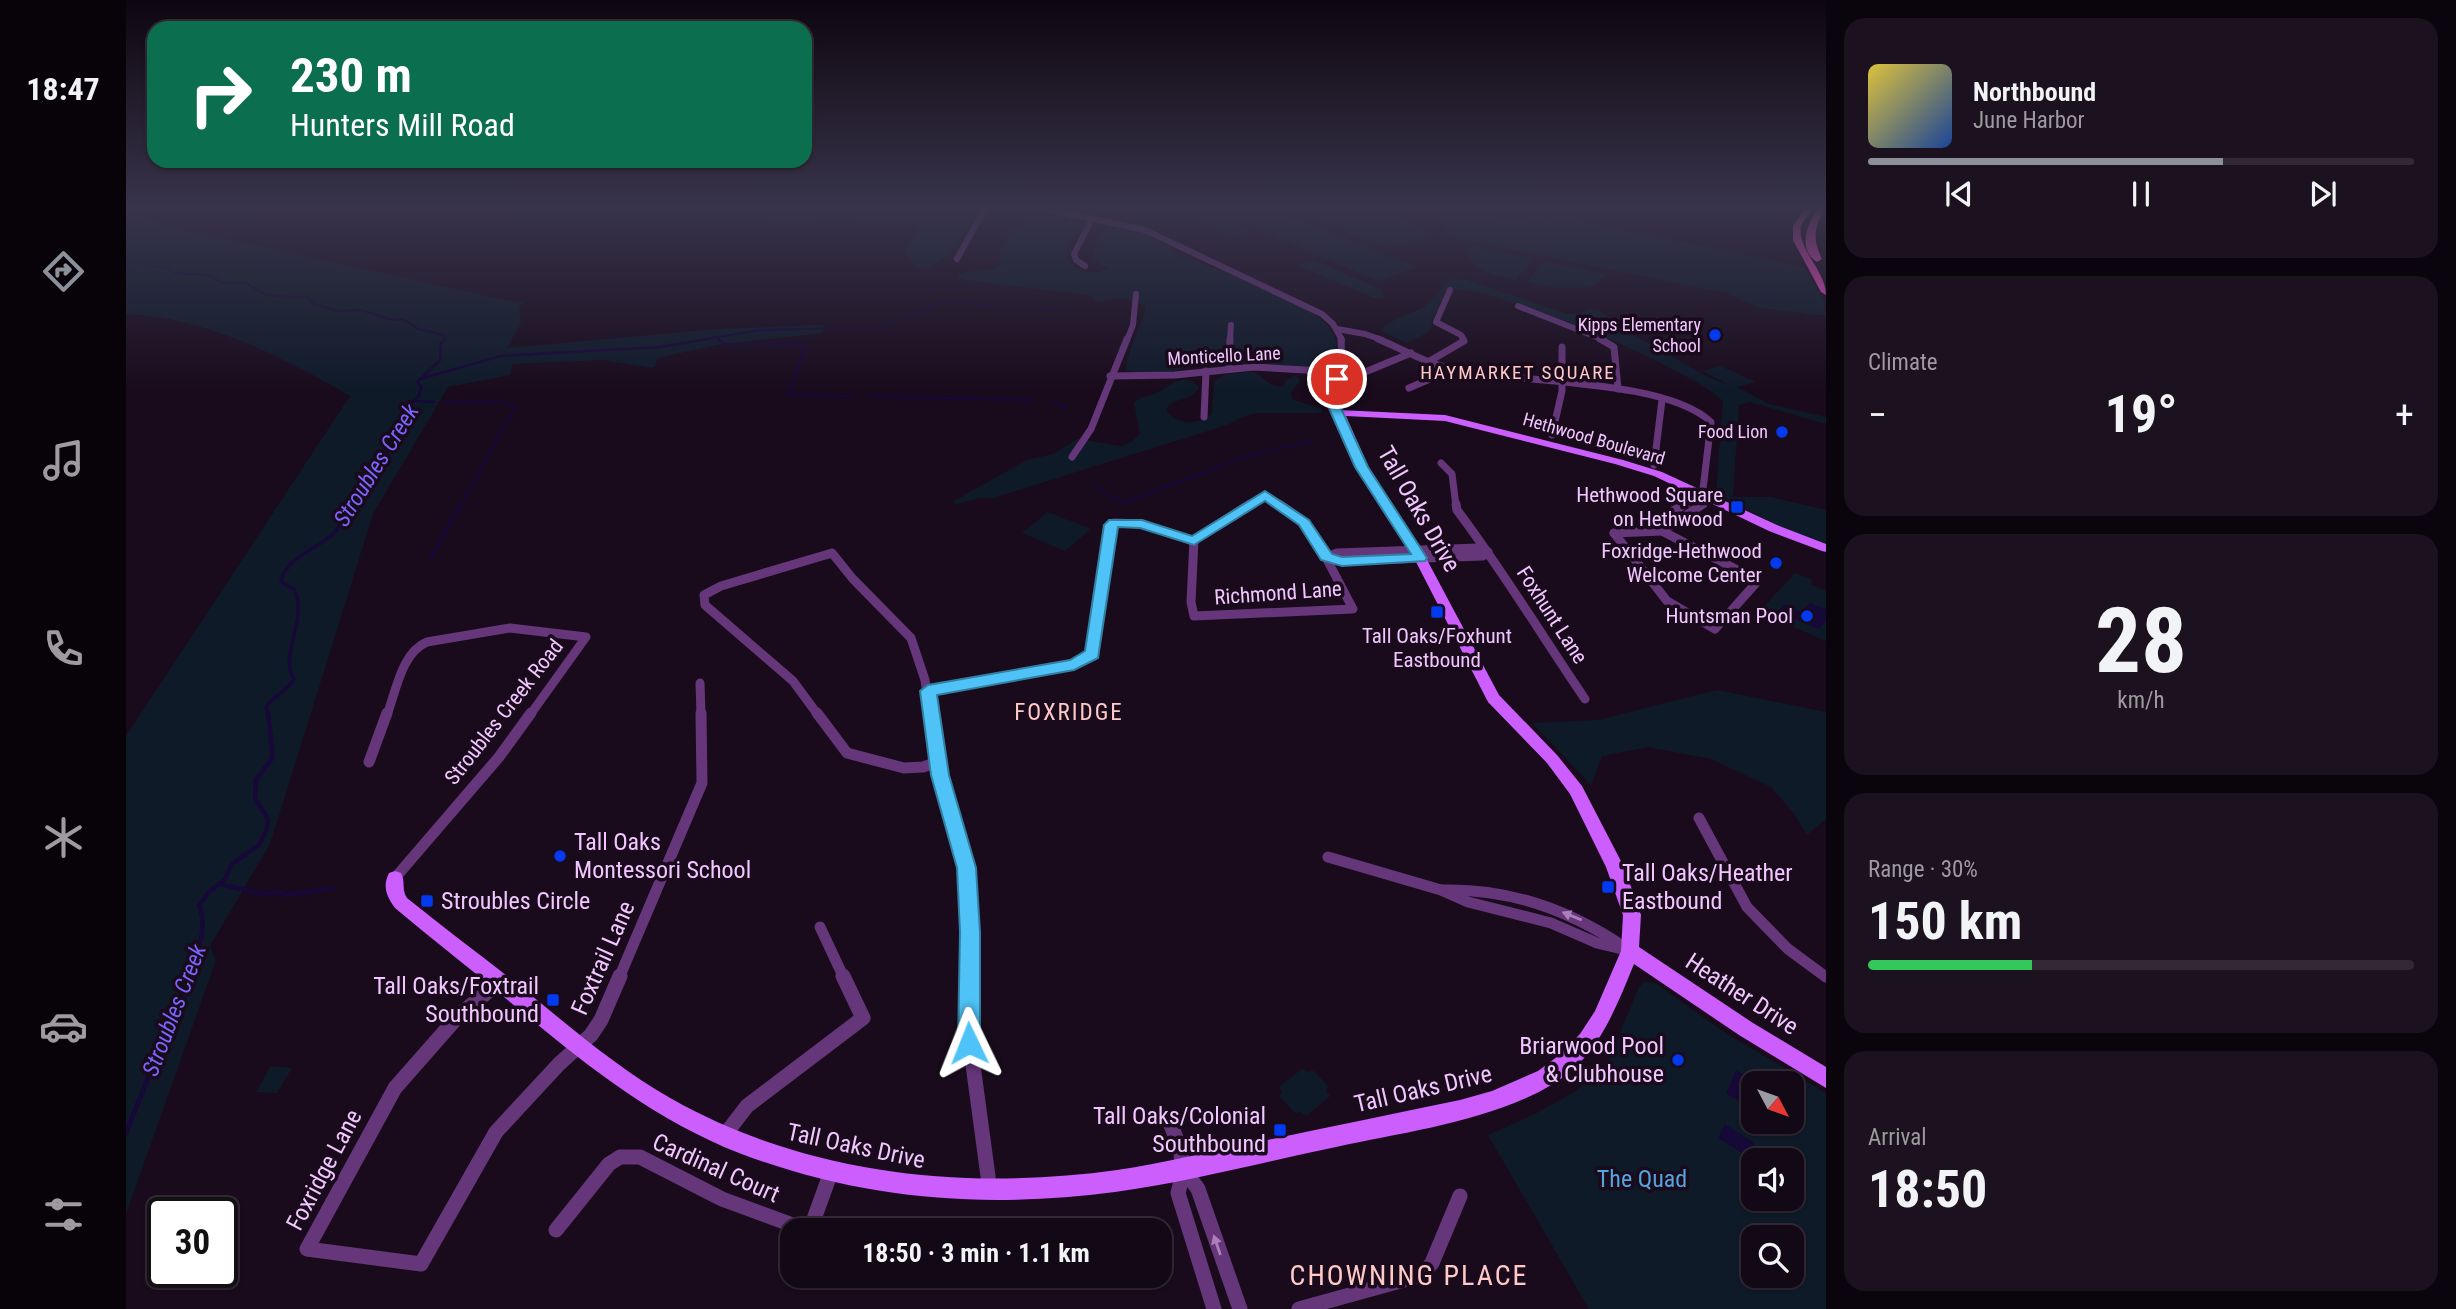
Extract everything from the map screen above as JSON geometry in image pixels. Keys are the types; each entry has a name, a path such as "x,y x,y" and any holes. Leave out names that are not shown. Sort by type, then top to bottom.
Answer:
{"main road":[{"path":"1813,269 1826,292"}],"street":[{"path":"1230,269 1302,302 1322,314 1337,330 1367,333 1428,362 1453,369 1618,390 1695,409 1710,418 1700,500 1662,531 1614,533 1667,601 1715,629 1756,583 1747,575 1662,531"},
{"path":"1428,362 1464,341 1461,335 1436,322 1450,290"},
{"path":"1072,457 1091,429 1133,325 1136,294"},
{"path":"1518,306 1611,342 1615,347 1618,390"},
{"path":"1229,368 1231,326"},
{"name":"Tall Oaks Drive","path":"395,878 394,893 401,903 580,1046 662,1104 724,1136 771,1155 831,1172 907,1187 990,1191 1114,1182 1184,1170 1460,1110 1520,1091 1565,1063 1587,1041 1602,1017 1630,951 1633,923 1630,905 1586,808 1552,759 1493,698 1418,554 1362,467 1331,396 1344,351 1337,330"},
{"path":"1552,435 1563,382 1562,347"},
{"path":"1358,375 1411,353"},
{"name":"Monticello Lane","path":"1111,376 1163,376 1229,368 1269,367 1340,372"},
{"path":"1409,388 1453,369"},
{"path":"1204,417 1206,371"},
{"path":"1654,466 1662,400"},
{"name":"Hethwood Boulevard","path":"1341,417 1420,422 1460,428 1635,474 1826,548"},
{"name":"Foxhunt Lane","path":"1441,463 1452,474 1457,510 1488,552 1585,699"},
{"name":"Richmond Lane","path":"1265,495 1304,523 1316,537 1326,557 1353,609 1194,616 1191,602 1194,541 1265,495"},
{"name":"Hethwood Boulevard","path":"1700,500 1762,533 1826,558"},
{"path":"928,691 1074,664 1093,654 1111,525 1114,523 1142,524 1194,541"},
{"path":"1418,554 1483,556 1488,552"},
{"path":"937,762 923,767 904,768 847,753 793,681 705,605 704,595 721,586 832,553 853,579 911,638 928,691 937,762 967,868 970,932 968,1028 990,1191"},
{"name":"Richmond Lane","path":"1326,557 1342,561 1418,554"},
{"name":"Stroubles Creek Road","path":"369,762 410,653 419,645 510,628 586,637 499,757 395,878"},
{"name":"Foxtrail Lane","path":"580,1046 601,1020 701,787 700,683"},
{"path":"1699,818 1747,907 1788,949 1826,977"},
{"name":"Heather Drive","path":"1328,857 1441,890 1468,902 1551,923 1597,943 1630,951 1738,1024 1826,1078"},
{"path":"724,1136 747,1106 863,1018 820,928"},
{"name":"Foxridge Lane","path":"500,982 460,1014 401,1079 307,1249 421,1264 496,1132 559,1064 580,1046"},
{"path":"1168,1118 1179,1144 1184,1170 1178,1194 1214,1309"},
{"name":"Cardinal Court","path":"556,1230 609,1164 628,1155 640,1157 722,1199 780,1220"},
{"path":"1184,1170 1198,1189 1240,1309"},
{"name":"Cardinal Court","path":"813,1218 831,1172"},
{"path":"1299,1309 1422,1275 1432,1263 1460,1196"}],"green space":[{"path":"126,269 364,269 514,302 525,301 519,307 521,323 507,348 717,329 824,325 823,333 722,344 658,358 654,368 604,360 512,364 510,375 448,387 373,514 270,844 210,946 216,960 126,1214 126,736 350,396 298,367 214,331 156,317 126,314"},
{"path":"1077,269 1090,273 1108,269 1215,269 1277,293 1325,323 1337,347 1336,363 1325,368 1248,365 1222,355 1201,364 1161,373 1136,373 1126,370 1127,362 1145,306 1127,299 1097,302 1092,296 958,279 959,275 975,271"},
{"path":"1306,269 1334,269 1383,290 1380,293 1386,297 1377,299"},
{"path":"1350,269 1411,269 1378,281"},
{"path":"1482,269 1525,269 1516,280"},
{"path":"1538,269 1583,269 1606,274 1592,286 1582,288 1559,288 1528,282"},
{"path":"1609,269 1805,269 1824,301 1826,316 1760,308 1726,293"},
{"path":"1450,279 1467,280 1568,314 1578,314 1591,309 1601,311 1619,327 1710,378 1731,386 1702,371 1721,366 1755,382 1737,387 1769,404 1826,417 1826,424 1750,402 1739,405 1733,495 1729,497 1771,497 1826,510 1826,545 1798,536 1716,494 1723,401 1673,369 1588,330 1501,299 1468,291 1446,290 1431,323 1433,326 1427,333 1406,343 1383,332 1381,329 1388,323 1424,307"},
{"path":"1253,372 1274,386 1284,386 1285,381 1296,375 1300,381 1291,392 1292,399 1321,409 1322,413 1257,413 1227,425 993,498 980,498 957,504 952,502 1027,460 1053,454 1077,439 1121,446 1130,443 1140,434 1134,403 1176,381 1187,380 1199,387 1192,395 1170,405 1166,409 1168,413 1184,422 1201,420 1212,414 1214,381 1226,374"},
{"path":"1048,512 1091,529 1065,551 1022,533"},
{"path":"1795,573 1813,580 1810,584 1826,591 1826,641 1759,612"},
{"path":"1717,690 1826,712 1826,819 1807,835 1795,815 1771,787 1711,759 1648,747 1602,756 1591,785 1532,723 1599,720"},
{"name":"The Quad","path":"1644,982 1655,983 1724,1032 1789,1071 1741,1071 1741,1134 1804,1134 1804,1080 1826,1093 1826,1309 1589,1309 1488,1135 1533,1115 1576,1091 1608,1062 1639,987"},
{"path":"271,1066 292,1068 277,1093 256,1092"},
{"path":"1303,1068 1306,1072 1314,1071 1328,1086 1326,1091 1330,1096 1306,1116 1301,1112 1295,1113 1280,1097 1282,1091 1278,1088"}],"shaded area":[{"name":"Huntsman Pool","path":"1810,603 1826,609 1826,621 1819,629 1778,612 1784,604 1802,612"},
{"path":"1736,1070 1741,1073 1741,1102 1726,1094"},
{"path":"1725,1124 1754,1143 1752,1148 1741,1148 1741,1153 1718,1138"}],"waterway":[{"name":"Stroubles Creek","path":"168,269 174,273 208,275 223,283 246,283 266,295 308,298 313,304 337,311 361,310 389,319 405,320 418,329 444,335 444,340"},
{"path":"717,337 760,330 882,327 937,304 953,301 992,307 1067,309"},
{"path":"700,340 717,337"},
{"path":"717,337 720,340"},
{"path":"420,379 501,356 660,347 708,339"},
{"path":"718,339 724,344 806,345 789,395 853,396"},
{"name":"Stroubles Creek","path":"420,379 440,360 441,343 444,340"},
{"name":"Stroubles Creek","path":"413,401 419,396 421,386 417,382 420,379"},
{"path":"869,396 1032,400"},
{"name":"Stroubles Creek","path":"349,506 354,495 371,479 409,419 406,407 413,401"},
{"path":"413,401 434,402"},
{"path":"446,402 504,402 515,407 464,500"},
{"path":"1054,402 1067,408"},
{"path":"1094,485 1112,499 1125,502 1241,459 1313,442"},
{"name":"Stroubles Creek","path":"269,715 266,707 294,679 289,659 298,601 294,589 281,582 284,574 295,560 333,534 350,504"},
{"path":"431,558 461,504"},
{"name":"Stroubles Creek","path":"188,978 202,932 199,905 208,893 225,879 232,864 259,845 267,829 268,819 255,799 256,780 273,757 268,713"},
{"path":"219,884 263,894 280,892 285,895 333,888"},
{"name":"Stroubles Creek","path":"126,1133 189,976"}],"place":[{"name":"Kipps Elementary School","path":"1715,335"},
{"name":"Food Lion","path":"1782,432"},
{"name":"Hethwood Square on Hethwood","path":"1737,507"},
{"name":"Foxridge-Hethwood Welcome Center","path":"1776,563"},
{"name":"Tall Oaks/Foxhunt Eastbound","path":"1437,612"},
{"name":"Huntsman Pool","path":"1807,616"},
{"name":"Tall Oaks Montessori School","path":"560,856"},
{"name":"Tall Oaks/Heather Eastbound","path":"1608,887"},
{"name":"Stroubles Circle","path":"427,901"},
{"name":"Tall Oaks/Foxtrail Southbound","path":"553,1000"},
{"name":"Briarwood Pool & Clubhouse","path":"1678,1060"},
{"name":"Tall Oaks/Colonial Southbound","path":"1280,1130"}],"district":[{"name":"HAYMARKET SQUARE","path":"1518,372"},
{"name":"FOXRIDGE","path":"1069,712"},
{"name":"CHOWNING PLACE","path":"1409,1275"}],"route":[{"path":"969,1043 970,932 967,868 940,775 928,691 1074,664 1093,654 1111,525 1114,523 1142,524 1194,541 1265,495 1301,519 1316,537 1326,557 1342,561 1420,558 1362,467 1333,404 1331,396 1337,379"}]}
